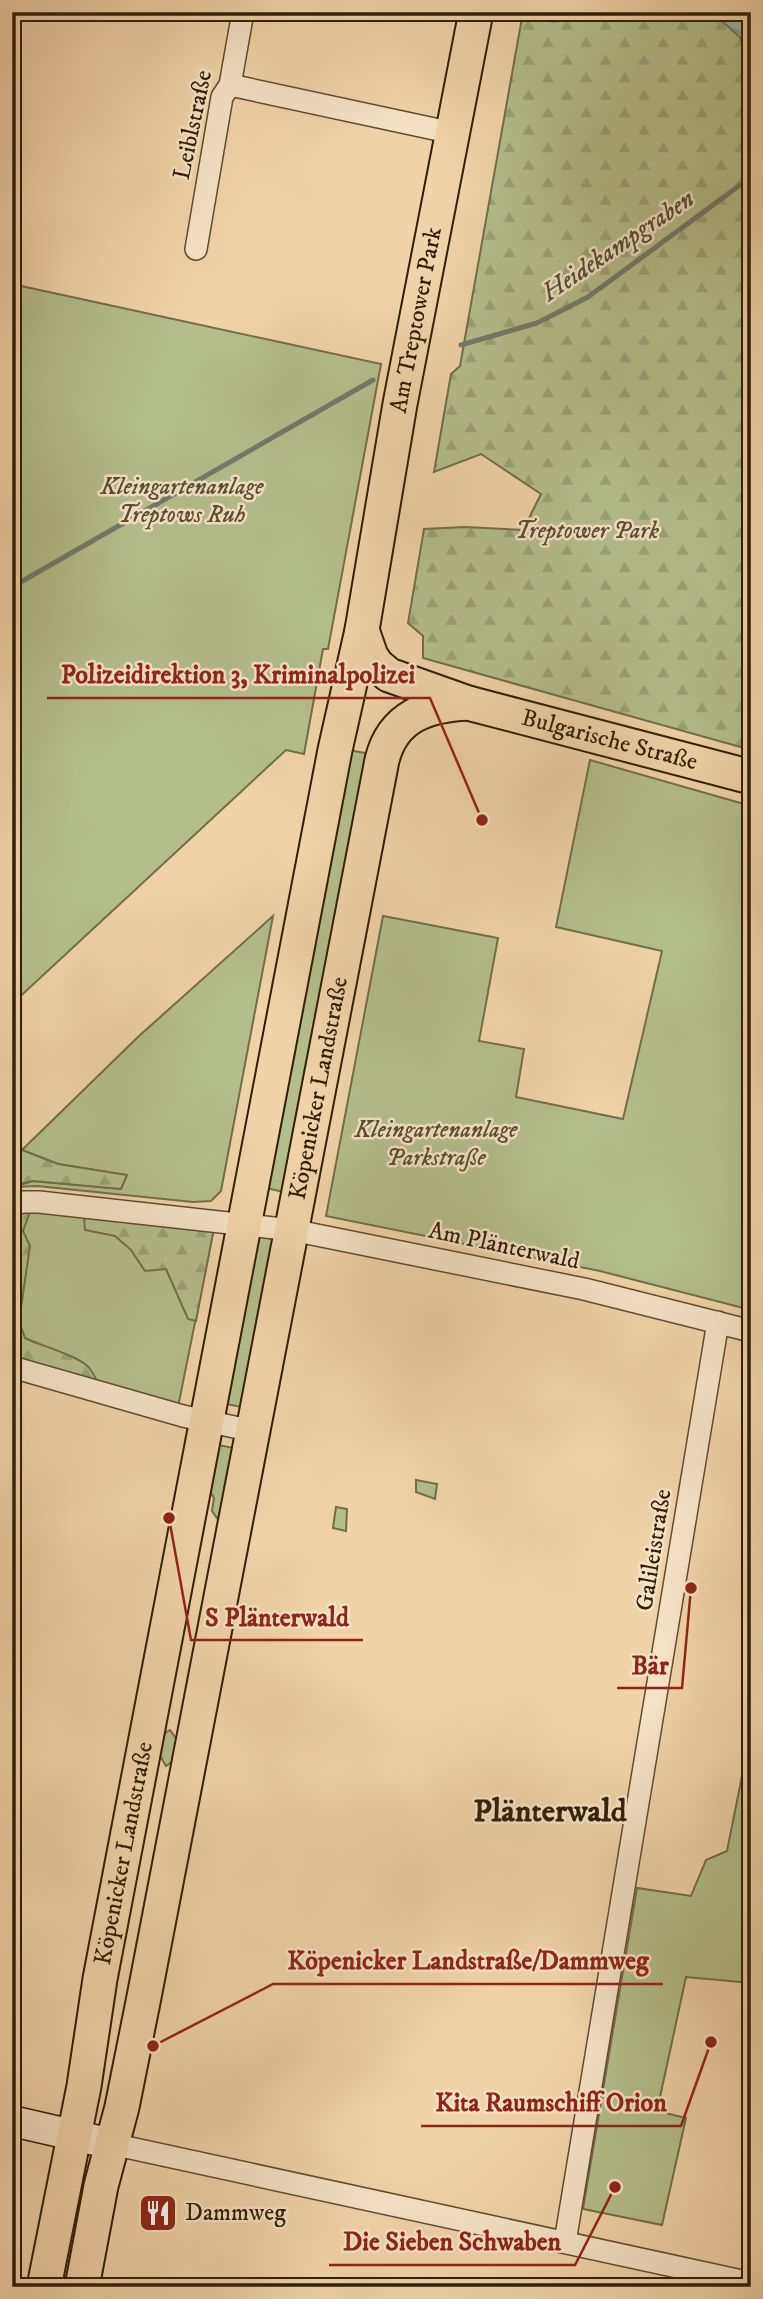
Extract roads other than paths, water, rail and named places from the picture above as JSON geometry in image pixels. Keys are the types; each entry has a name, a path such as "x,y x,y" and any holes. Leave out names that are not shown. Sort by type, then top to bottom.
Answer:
{"main road":[{"name":"Am Treptower Park","path":"362,630 400,404 476,12"},
{"name":"Bulgarische Straße","path":"362,630 371,656 389,675 468,704 751,777"},
{"name":"Köpenicker Landstraße","path":"44,2287 85,2086 100,1979 206,1422 335,750 362,630"},
{"name":"Bulgarische Straße","path":"386,746 402,723 420,712 440,706 468,704"},
{"name":"Köpenicker Landstraße","path":"82,2287 101,2186 122,2107 144,1997 386,746"}],"street":[{"name":"Leiblstraße","path":"196,249 222,97 230,85 243,12"},
{"path":"230,85 453,133"},
{"path":"12,1206 22,1202 39,1202 244,1224"},
{"name":"Am Plänterwald","path":"244,1224 292,1230 584,1289 751,1331"},
{"name":"Galileistraße","path":"565,2242 718,1322"},
{"path":"12,1367 206,1422 253,1431"},
{"path":"12,2122 751,2283"}],"water":[{"path":"712,12 751,12 751,72 740,37"}],"waterway":[{"name":"Heidekampgraben","path":"461,345 537,323 588,297 751,177"},
{"name":"Heidekampgraben","path":"12,587 373,380"}],"place":[{"name":"Polizeidirektion 3, Kriminalpolizei","path":"482,820"},
{"name":"S Plänterwald","path":"169,1518"},
{"name":"Bär","path":"691,1588"},
{"name":"Kita Raumschiff Orion","path":"711,2042"},
{"name":"Köpenicker Landstraße/Dammweg","path":"153,2046"},
{"name":"Die Sieben Schwaben","path":"615,2187"},
{"name":"Dammweg","path":"158,2213"}],"district":[{"name":"Plänterwald","path":"550,1812"}],"park label":[{"name":"Kleingartenanlage Treptows Ruh","path":"182,501"},
{"name":"Treptower Park","path":"587,531"},
{"name":"Kleingartenanlage Parkstraße","path":"436,1144"}]}
